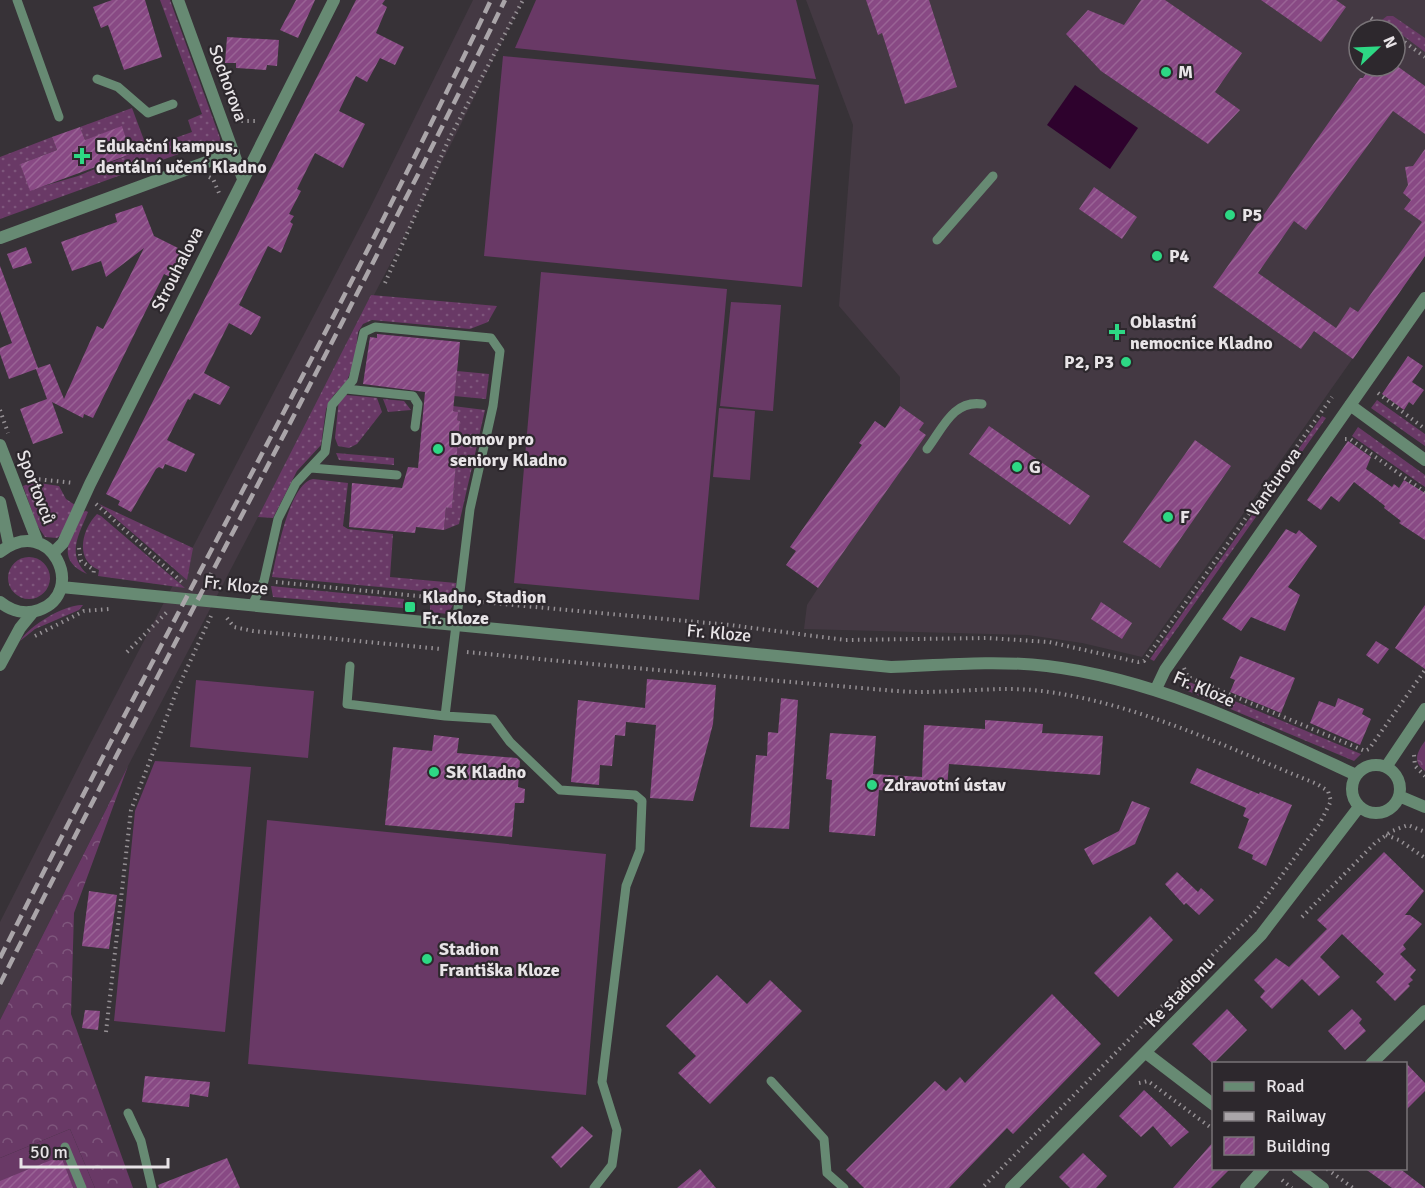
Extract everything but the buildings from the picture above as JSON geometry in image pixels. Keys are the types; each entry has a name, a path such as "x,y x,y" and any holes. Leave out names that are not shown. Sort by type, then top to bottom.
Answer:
{"street":[{"name":"Sochorova","path":"178,0 243,179"},
{"name":"Strouhalova","path":"53,553 63,543 334,0"},
{"path":"0,238 234,152"},
{"name":"Vančurova","path":"1156,689 1165,670 1425,298"},
{"path":"1350,405 1425,460"},
{"name":"Sportovců","path":"6,444 38,543"},
{"name":"Sportovců","path":"0,502 5,549 20,541 38,543 53,553"},
{"path":"0,602 12,610 33,612 51,604 61,587 63,575 53,553"},
{"name":"Fr. Kloze","path":"61,587 891,667 1008,664 1046,666 1103,675 1156,689 1356,775"},
{"path":"0,665 16,635 33,612"},
{"path":"1386,767 1425,709"},
{"path":"1366,766 1386,767 1399,782 1399,796 1391,808 1378,813 1359,807 1352,795 1356,775 1366,766"},
{"path":"1399,796 1425,807"},
{"name":"Ke stadionu","path":"1011,1188 1261,935 1359,807"},
{"path":"1373,1062 1425,1011"},
{"path":"1146,1053 1212,1103"},
{"path":"1246,1188 1262,1170"},
{"path":"1300,1170 1323,1188"}],"lane":[{"path":"17,0 59,117"},
{"path":"97,80 118,87 148,113 173,104"},
{"path":"937,240 993,176"},
{"path":"252,605 264,581 278,519 296,483 325,452 332,405 354,376 362,336 369,327 488,337 499,346 494,406 470,509 445,716"},
{"path":"346,389 413,396 418,404 415,426"},
{"path":"927,449 961,405 970,402 982,404"},
{"path":"311,468 397,476"},
{"path":"350,666 347,704 445,716 493,719 510,742 560,790 634,795 642,801 640,850 626,886 602,1082 617,1130 612,1165 594,1188"},
{"path":"771,1082 824,1138 827,1173 844,1188"},
{"path":"128,1113 141,1141 152,1188"},
{"path":"65,1147 82,1188"}],"path":[{"path":"385,283 449,139 523,0"},
{"path":"1407,44 1425,57"},
{"path":"233,106 238,119 260,120"},
{"path":"198,181 209,177 213,179 220,196"},
{"path":"1378,392 1380,397 1425,429"},
{"path":"238,586 264,581 730,625 845,640 987,638 1049,642 1138,662 1144,661 1332,397"},
{"path":"0,410 6,444"},
{"path":"1340,446 1346,437 1350,439 1425,492"},
{"path":"24,476 72,483 76,480"},
{"path":"91,515 99,498"},
{"path":"96,504 186,585"},
{"path":"83,537 79,555 84,565 94,570 91,609"},
{"path":"31,641 37,634 91,609 116,609"},
{"path":"161,611 177,612"},
{"path":"127,652 167,611"},
{"path":"200,614 226,617 234,627 253,631 452,651 901,691 981,689 1042,691 1153,717 1317,784 1328,791 1331,801 1320,823 1255,912 982,1188"},
{"path":"106,1032 131,810 177,690 211,615"},
{"path":"1186,664 1185,674 1188,677 1365,751 1370,748 1425,670"},
{"path":"1415,749 1415,766 1425,776"},
{"path":"1302,917 1385,835 1408,825 1425,832"},
{"path":"1385,835 1399,840 1425,858"},
{"path":"1148,1081 1212,1129"},
{"path":"1330,1170 1353,1188"},
{"path":"1282,1180 1293,1188"}],"shaded area":[{"path":"473,0 523,0 409,228 128,766 0,1020 0,922 89,746 370,208"},
{"name":"Oblastní nemocnice Kladno","path":"806,0 1425,0 1425,256 1142,657 1082,643 1028,635 804,629 807,605 818,588 786,565 796,551 790,547 862,445 859,443 875,421 885,428 900,406 900,377 839,306 853,125"},
{"path":"1075,85 1138,128 1110,169 1047,125"}],"green space":[{"path":"160,0 170,0 220,138 219,147 213,153 209,143 0,219 0,157 52,137 57,150 20,164 30,190 78,176 131,154 122,127 85,140 80,127 132,108 147,148 192,132 188,120 202,114"},
{"path":"536,0 796,0 816,79 515,48"},
{"path":"1407,26 1425,38 1425,52 1407,39"},
{"path":"503,56 819,85 802,287 484,256"},
{"path":"541,272 727,289 699,600 514,583"},
{"path":"371,295 497,306 488,322 470,329 372,320 363,324 358,332 355,359 347,381 333,396 326,409 321,445 297,471 273,518 258,517"},
{"path":"731,302 781,305 773,411 720,406"},
{"path":"457,371 489,374 486,399 454,396"},
{"path":"346,395 377,398 382,412 357,444 349,448 338,446 335,438 339,399"},
{"path":"383,399 404,401 411,410 388,412"},
{"path":"1377,400 1425,434 1425,446 1371,408"},
{"path":"453,406 485,410 459,524 444,530 446,507 452,507 460,421 457,420 457,412 453,411"},
{"path":"719,408 755,411 750,480 713,477"},
{"path":"1322,416 1326,418 1154,661 1150,659"},
{"path":"1358,427 1425,475 1425,487 1352,436"},
{"path":"336,453 394,458 394,465 339,460"},
{"path":"313,479 348,483 343,526 348,529 393,534 390,577 456,583 455,594 272,577 280,539 291,507 297,493"},
{"path":"32,482 59,486 66,499 75,505 61,535 57,538 45,537 37,525 23,486"},
{"path":"99,504 193,548 187,580"},
{"path":"82,512 88,512 78,536 76,552 81,567 87,574 71,562 68,555 70,539"},
{"path":"97,514 185,588 98,576 99,570 91,565 83,552 84,536"},
{"path":"29,557 44,563 50,578 44,593 29,599 14,593 8,578 14,563"},
{"path":"271,586 404,599 403,608 273,597"},
{"path":"430,601 454,603 448,614 430,612"},
{"path":"83,605 79,610 35,629 20,641 32,628 48,617 67,608"},
{"path":"196,680 314,691 308,758 190,747"},
{"path":"1187,681 1361,754 1354,761 1183,689"},
{"path":"1425,741 1425,771 1418,764 1417,757"},
{"path":"155,761 251,767 225,1032 114,1021 135,811"},
{"path":"128,766 74,913 71,1014 133,1188 95,1188 70,1129 0,1158 0,1020"},
{"name":"Stadion Františka Kloze","path":"267,820 606,854 586,1095 248,1064"},
{"path":"70,1129 95,1188 0,1188 0,1158"}],"railway":[{"path":"0,958 372,241 491,0"},
{"path":"0,984 381,247 505,0"}],"place":[{"name":"M","path":"1166,72"},
{"name":"Edukační kampus, dentální učení Kladno","path":"82,156"},
{"name":"P5","path":"1230,215"},
{"name":"P4","path":"1157,256"},
{"name":"Oblastní nemocnice Kladno","path":"1117,332"},
{"name":"P2, P3","path":"1126,362"},
{"name":"Domov pro seniory Kladno","path":"438,449"},
{"name":"G","path":"1017,467"},
{"name":"F","path":"1168,517"},
{"name":"Kladno, Stadion Fr. Kloze","path":"410,607"},
{"name":"SK Kladno","path":"434,772"},
{"name":"Zdravotní ústav","path":"872,785"},
{"name":"Stadion Františka Kloze","path":"427,959"}]}
